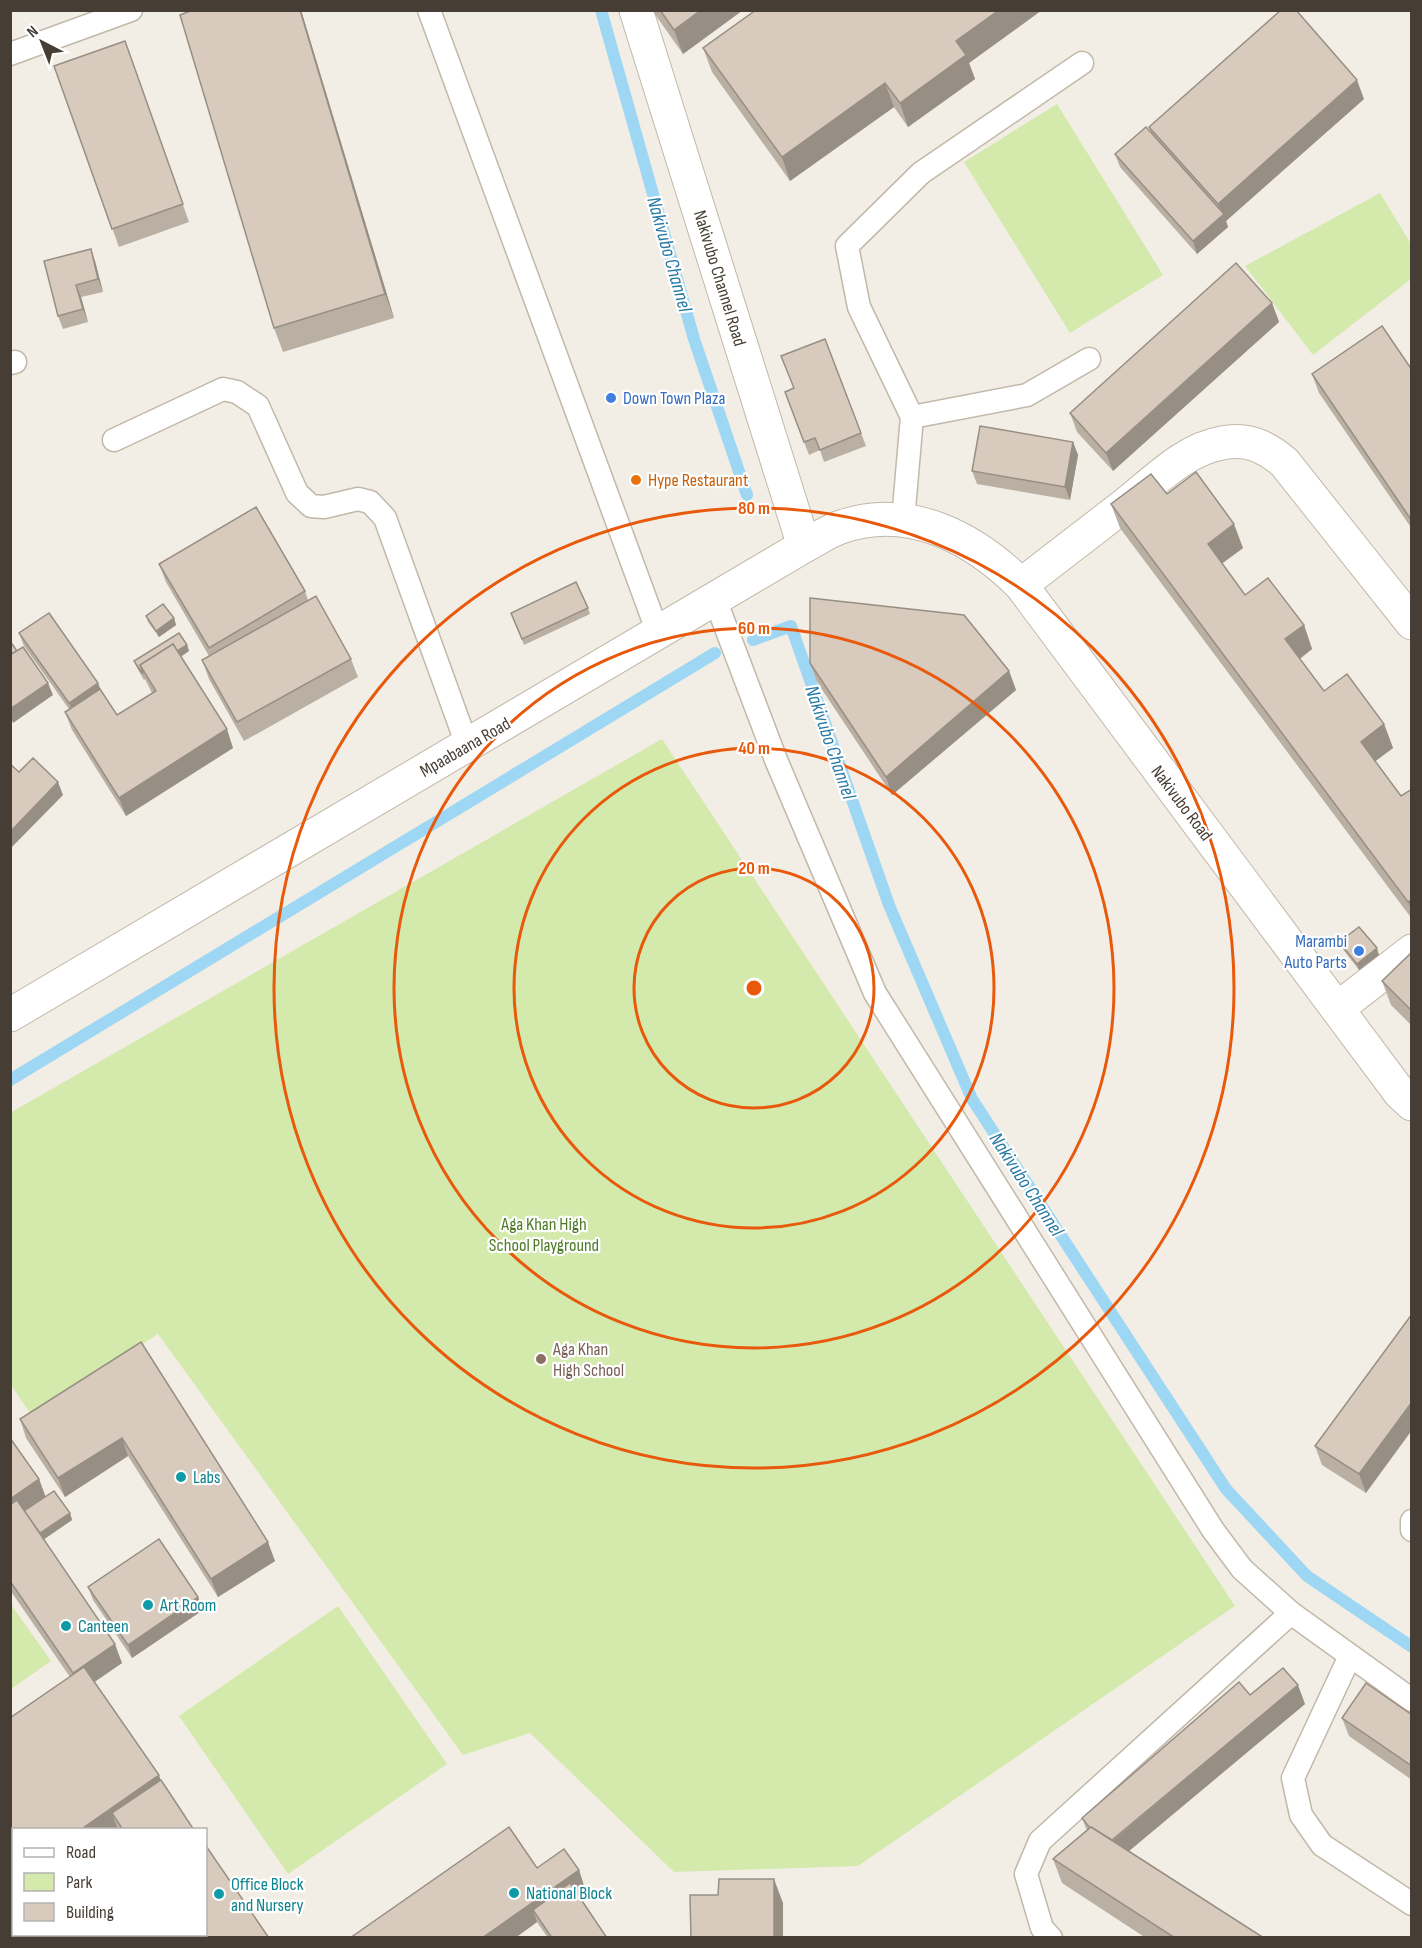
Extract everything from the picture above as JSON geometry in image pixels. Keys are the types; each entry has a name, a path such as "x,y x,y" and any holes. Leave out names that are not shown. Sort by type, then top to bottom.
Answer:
{"street":[{"name":"Nakivubo Channel Road","path":"636,10 804,546"},
{"path":"1021,585 1180,462 1210,446 1241,441 1271,450 1284,462 1412,623"},
{"name":"Mpaabaana Road","path":"10,1015 804,546 841,527 869,521 918,522"},
{"name":"Nakivubo Road","path":"918,522 978,548 1021,585 1400,1093 1412,1104"},
{"path":"1338,1008 1412,951"}],"lane":[{"path":"10,54 131,10"},
{"path":"429,10 658,633"},
{"path":"918,522 912,417 859,307 847,246 921,173 1082,63"},
{"path":"912,417 1027,395 1089,359"},
{"path":"114,440 223,389 230,390 258,406 297,493 311,506 324,507 358,499 370,502 385,518 467,746"},
{"path":"715,599 776,760 875,993 1213,1530 1242,1569 1291,1613 1412,1700"},
{"path":"1412,1521 1412,1530"},
{"path":"1051,1938 1042,1928 1026,1874 1040,1841 1291,1613"},
{"path":"1350,1656 1293,1778 1301,1815 1322,1845 1412,1904"}],"green space":[{"path":"1057,104 1163,275 1070,333 964,162"},
{"path":"1380,193 1411,244 1411,279 1313,355 1245,266"},
{"name":"Aga Khan High School Playground","path":"662,739 1235,1606 858,1866 674,1872 530,1733 463,1755 158,1334 32,1416 11,1385 10,1113"},
{"path":"10,1603 51,1661 11,1689 10,1689"},
{"path":"338,1606 447,1764 288,1874 179,1716"}],"building":[{"path":"193,10 300,10 385,294 274,328 180,15"},
{"path":"660,10 701,10 674,30"},
{"path":"756,10 999,10 956,41 966,55 900,103 885,83 782,157 703,48"},
{"path":"1281,10 1296,10 1357,80 1218,204 1149,127"},
{"path":"125,41 183,204 112,229 54,66"},
{"path":"1146,127 1224,214 1193,241 1115,154"},
{"path":"91,249 98,279 76,285 83,309 58,316 44,261"},
{"path":"1236,263 1272,303 1106,453 1070,413"},
{"path":"1382,326 1412,370 1412,521 1312,374"},
{"path":"825,339 861,433 820,450 815,438 804,442 785,392 794,388 781,356"},
{"path":"980,426 1073,442 1065,487 972,471"},
{"path":"1196,472 1234,524 1208,544 1245,595 1268,578 1304,625 1285,639 1324,691 1347,674 1384,724 1361,742 1401,796 1412,789 1412,899 1408,902 1111,504 1151,474 1167,494"},
{"path":"256,507 305,591 209,648 159,564"},
{"path":"576,582 588,608 522,639 511,613"},
{"path":"316,596 351,659 237,722 202,660"},
{"path":"810,598 964,615 1009,671 886,777 810,663"},
{"path":"163,604 174,618 156,631 146,616"},
{"path":"49,613 98,683 69,703 19,633"},
{"path":"179,633 187,645 177,651 173,644 140,665 142,673 134,661"},
{"path":"10,641 17,651 10,655"},
{"path":"173,644 227,729 119,798 65,712 100,689 117,715 156,691 140,665"},
{"path":"23,647 48,683 10,709 10,655"},
{"path":"33,758 58,782 10,832 10,764 19,772"},
{"path":"1359,927 1377,948 1357,964 1339,942"},
{"path":"1412,952 1412,1011 1382,981"},
{"path":"1412,1314 1412,1402 1359,1474 1315,1446"},
{"name":"Labs","path":"141,1342 268,1542 211,1579 122,1438 58,1478 20,1419"},
{"path":"10,1438 39,1479 10,1499"},
{"path":"54,1491 70,1513 40,1533 24,1511"},
{"name":"Canteen","path":"17,1500 115,1644 73,1673 10,1581 10,1505"},
{"name":"Art Room","path":"159,1539 198,1597 128,1645 88,1587"},
{"path":"84,1667 159,1775 83,1828 12,1828 12,1876 10,1877 10,1718"},
{"path":"1283,1668 1298,1685 1112,1840 1090,1828 1082,1818 1239,1682 1250,1695"},
{"path":"1366,1683 1412,1715 1412,1766 1342,1718"},
{"path":"161,1780 193,1828 122,1828 112,1813"},
{"name":"National Block","path":"509,1827 537,1868 564,1849 579,1870 482,1938 350,1938"},
{"path":"1091,1827 1264,1938 1175,1938 1053,1859"},
{"name":"Office Block and Nursery","path":"207,1847 269,1938 198,1938 197,1936 207,1936"},
{"path":"719,1879 774,1879 774,1938 691,1938 690,1895 718,1895"},
{"path":"570,1883 607,1938 552,1938 533,1910"}],"waterway":[{"name":"Nakivubo Channel","path":"601,10 694,339 747,495"},
{"name":"Nakivubo Channel","path":"753,640 791,626 889,905 972,1099 1226,1489 1307,1576 1412,1647"},
{"path":"10,1080 715,653"}],"place":[{"name":"Down Town Plaza","path":"611,398"},
{"name":"Hype Restaurant","path":"636,480"},
{"name":"Marambi Auto Parts","path":"1359,951"},
{"name":"Aga Khan High School","path":"541,1359"},
{"name":"Labs","path":"181,1477"},
{"name":"Art Room","path":"148,1605"},
{"name":"Canteen","path":"66,1626"},
{"name":"National Block","path":"514,1893"},
{"name":"Office Block and Nursery","path":"219,1894"}]}
